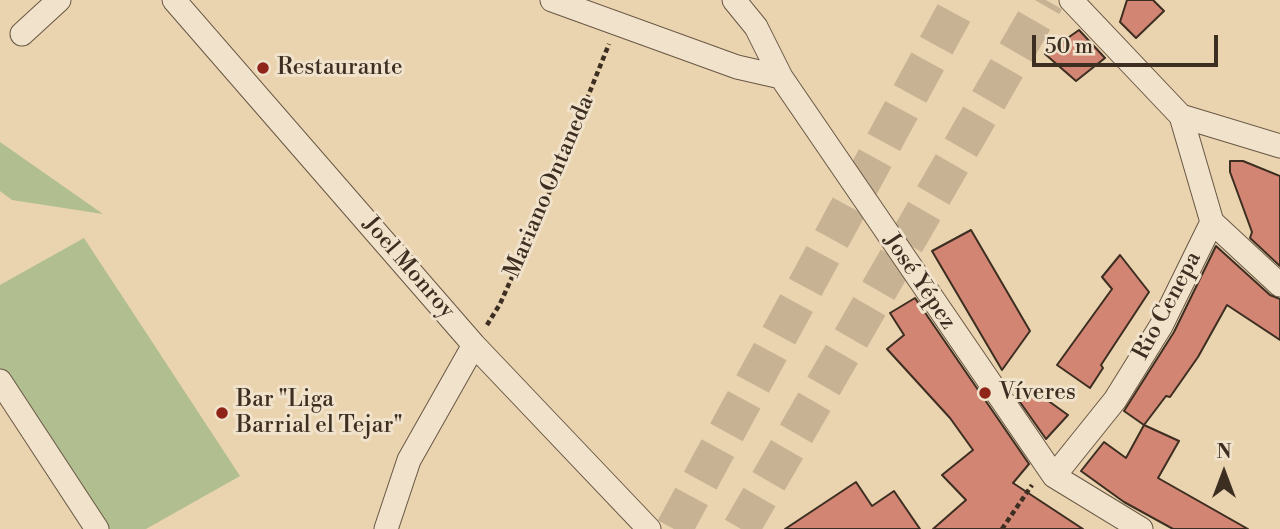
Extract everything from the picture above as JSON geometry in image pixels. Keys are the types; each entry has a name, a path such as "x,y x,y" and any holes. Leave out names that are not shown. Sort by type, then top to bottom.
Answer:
{"street":[{"path":"22,34 60,0"},
{"name":"Joel Monroy","path":"174,0 649,529"},
{"path":"552,0 737,67 781,77"},
{"name":"José Yépez","path":"734,0 756,27 781,77 1046,476 1141,529"},
{"path":"1071,0 1091,9 1181,116 1212,222 1280,285"},
{"path":"1181,116 1280,146"},
{"name":"Rio Cenepa","path":"1046,476 1115,400 1154,337 1212,222"},
{"path":"386,529 409,460 478,338"},
{"path":"0,381 97,529"}],"path":[{"name":"Mariano Ontaneda","path":"478,338 500,304 543,208 611,39"},
{"path":"1002,529 1046,476"}],"green space":[{"path":"0,142 103,214 12,200 0,191"},
{"path":"84,238 240,476 146,529 105,529 0,377 0,285"}],"building":[{"path":"1127,0 1153,0 1164,11 1136,38 1120,22"},
{"path":"1079,30 1105,58 1076,81 1045,54"},
{"path":"1230,161 1243,161 1280,176 1280,266 1250,238 1252,232 1230,172"},
{"path":"971,230 1030,331 1002,370 932,251"},
{"path":"1216,246 1270,295 1280,299 1280,340 1227,305 1198,357 1170,397 1166,396 1144,425 1124,411 1174,332"},
{"path":"1120,255 1149,292 1101,365 1103,368 1090,388 1057,365 1112,289 1102,277"},
{"path":"915,298 1029,464 1013,483 1083,529 933,529 966,500 942,475 973,450 950,418 887,349 904,335 890,313"},
{"path":"1029,387 1068,415 1046,439 1015,395"},
{"path":"1144,425 1179,441 1158,478 1248,529 1173,529 1124,502 1081,471 1104,442 1126,458"},
{"path":"856,482 872,506 894,491 920,529 785,529"}],"tunnel":[{"path":"674,529 961,0"},
{"path":"741,529 1046,0"}],"place":[{"name":"Restaurante","path":"263,68"},
{"name":"Víveres","path":"985,393"},
{"name":"Bar \"Liga Barrial el Tejar\"","path":"222,413"}]}
